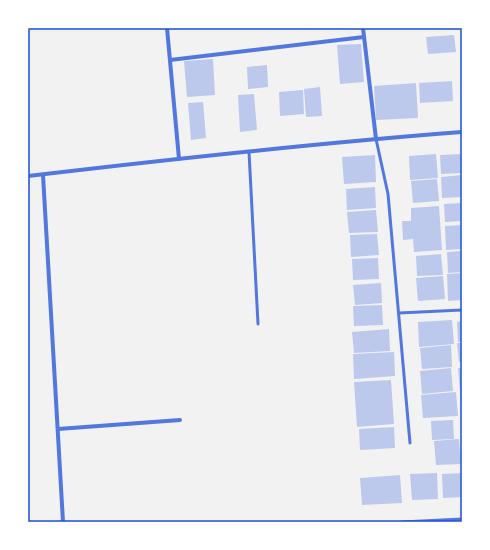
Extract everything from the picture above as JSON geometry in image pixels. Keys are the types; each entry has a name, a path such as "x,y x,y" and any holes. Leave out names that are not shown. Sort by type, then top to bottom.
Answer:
{"street":[{"path":"167,28 179,159"},
{"path":"363,28 376,139"},
{"path":"170,60 364,37"},
{"path":"28,176 376,139 462,132"},
{"path":"43,174 64,522"},
{"path":"58,430 180,420"}],"lane":[{"path":"376,139 388,194 410,443"},
{"path":"249,152 258,324"},
{"path":"399,313 462,310"},
{"path":"402,522 462,519"}],"building":[{"path":"454,35 456,52 428,54 426,37"},
{"path":"361,44 364,82 340,84 337,45"},
{"path":"213,59 215,95 187,97 184,61"},
{"path":"267,65 268,87 248,89 247,67"},
{"path":"452,81 453,101 420,103 419,83"},
{"path":"416,83 418,118 376,120 374,86"},
{"path":"320,87 322,116 306,117 304,89"},
{"path":"303,90 304,114 280,116 279,92"},
{"path":"254,94 257,130 240,132 238,95"},
{"path":"203,102 206,138 191,140 188,103"},
{"path":"436,154 438,178 410,180 409,156"},
{"path":"462,154 462,173 441,174 440,155"},
{"path":"375,155 376,182 344,184 342,157"},
{"path":"462,175 462,197 442,198 441,177"},
{"path":"437,179 439,201 413,203 411,181"},
{"path":"375,187 376,208 347,210 346,189"},
{"path":"462,203 462,221 445,222 444,204"},
{"path":"439,206 442,250 414,252 413,239 403,240 402,221 411,221 411,208"},
{"path":"376,210 378,232 349,233 347,212"},
{"path":"462,225 462,249 446,250 445,226"},
{"path":"377,234 379,255 351,257 350,235"},
{"path":"462,251 462,272 448,273 447,252"},
{"path":"441,254 443,275 417,276 416,256"},
{"path":"378,258 379,279 353,280 352,259"},
{"path":"462,273 462,300 448,301 447,274"},
{"path":"443,276 445,299 418,301 416,278"},
{"path":"381,283 382,303 355,305 353,285"},
{"path":"382,305 383,325 354,326 353,306"},
{"path":"452,320 454,344 419,347 418,322"},
{"path":"462,321 462,341 458,342 457,322"},
{"path":"389,329 390,351 354,353 352,332"},
{"path":"457,343 462,343 462,361 459,362"},
{"path":"451,345 452,367 422,369 420,348"},
{"path":"394,352 395,376 354,379 353,354"},
{"path":"451,368 453,391 422,394 420,371"},
{"path":"458,368 462,368 462,406 461,406"},
{"path":"391,380 394,424 357,427 354,382"},
{"path":"456,392 458,416 423,418 421,395"},
{"path":"453,420 454,439 432,440 431,421"},
{"path":"394,427 395,448 360,450 359,429"},
{"path":"459,439 461,464 436,465 434,441"},
{"path":"437,473 438,499 412,500 410,474"},
{"path":"462,473 462,497 443,498 442,474"},
{"path":"400,475 402,503 362,505 360,478"}]}
